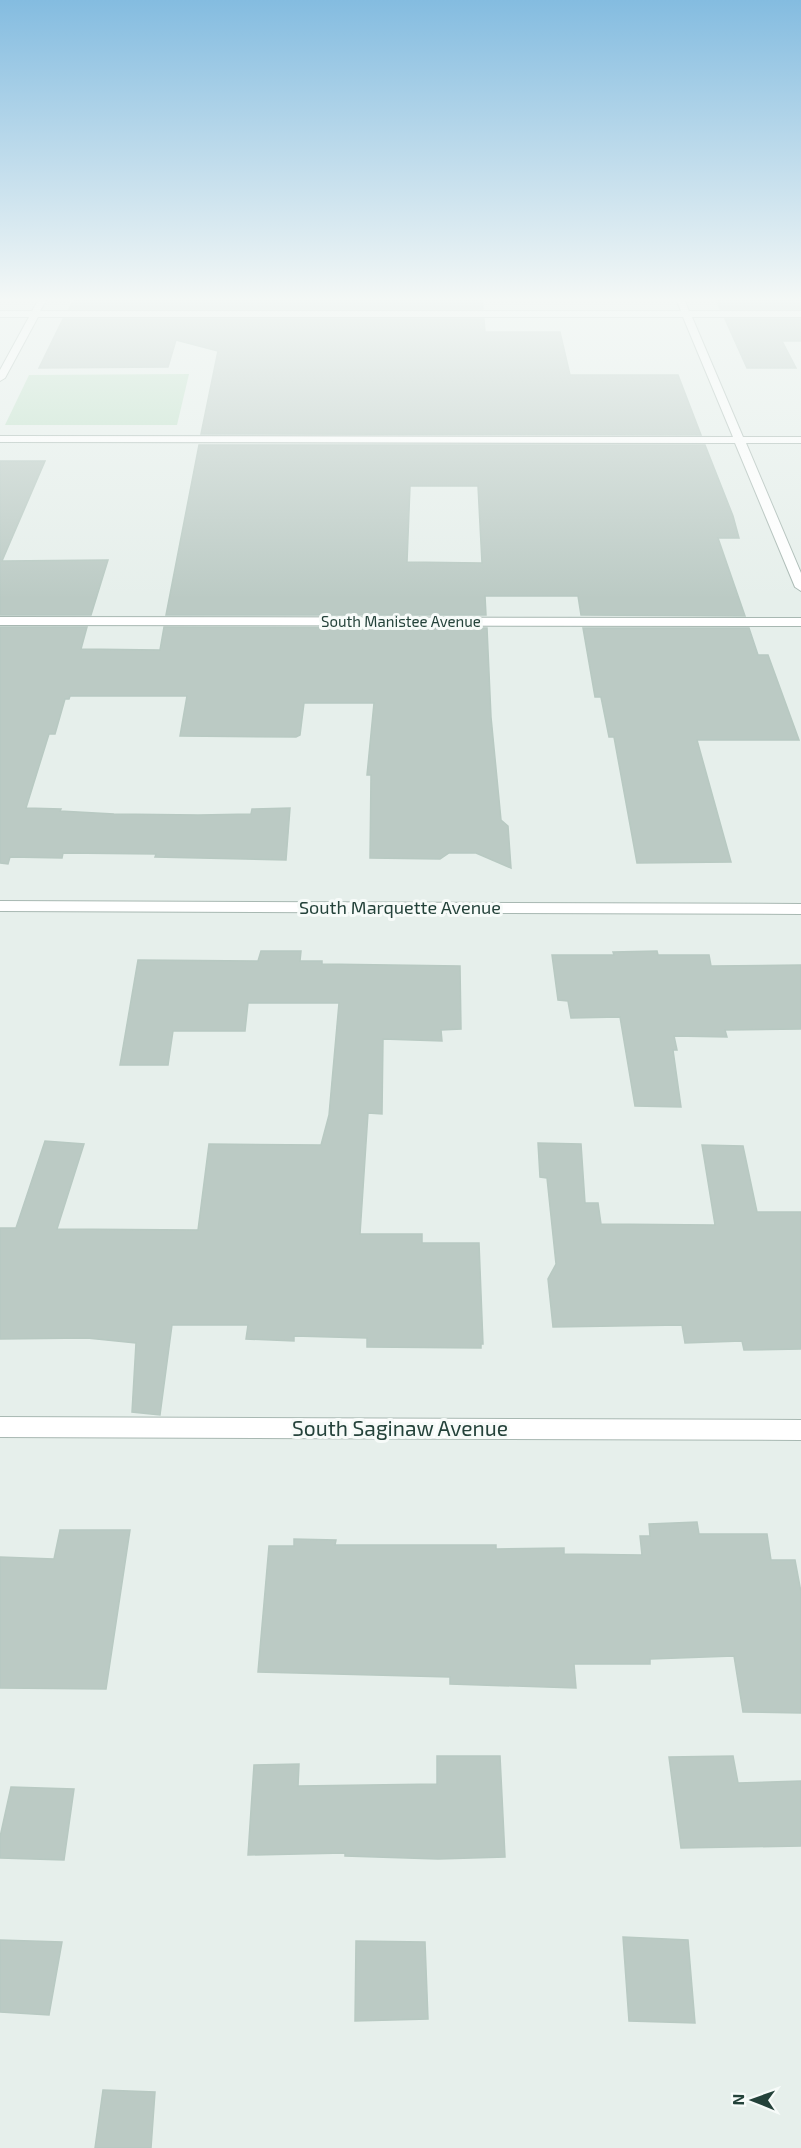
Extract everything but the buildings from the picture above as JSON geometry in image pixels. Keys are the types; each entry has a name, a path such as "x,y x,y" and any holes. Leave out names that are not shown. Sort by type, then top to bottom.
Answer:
{"street":[{"path":"723,399 801,588"},
{"path":"0,439 801,441"},
{"name":"South Manistee Avenue","path":"0,621 801,622"},
{"name":"South Marquette Avenue","path":"0,906 801,909"},
{"name":"South Saginaw Avenue","path":"0,1427 801,1430"}],"green space":[{"path":"17,399 183,399 177,425 5,425"}]}
